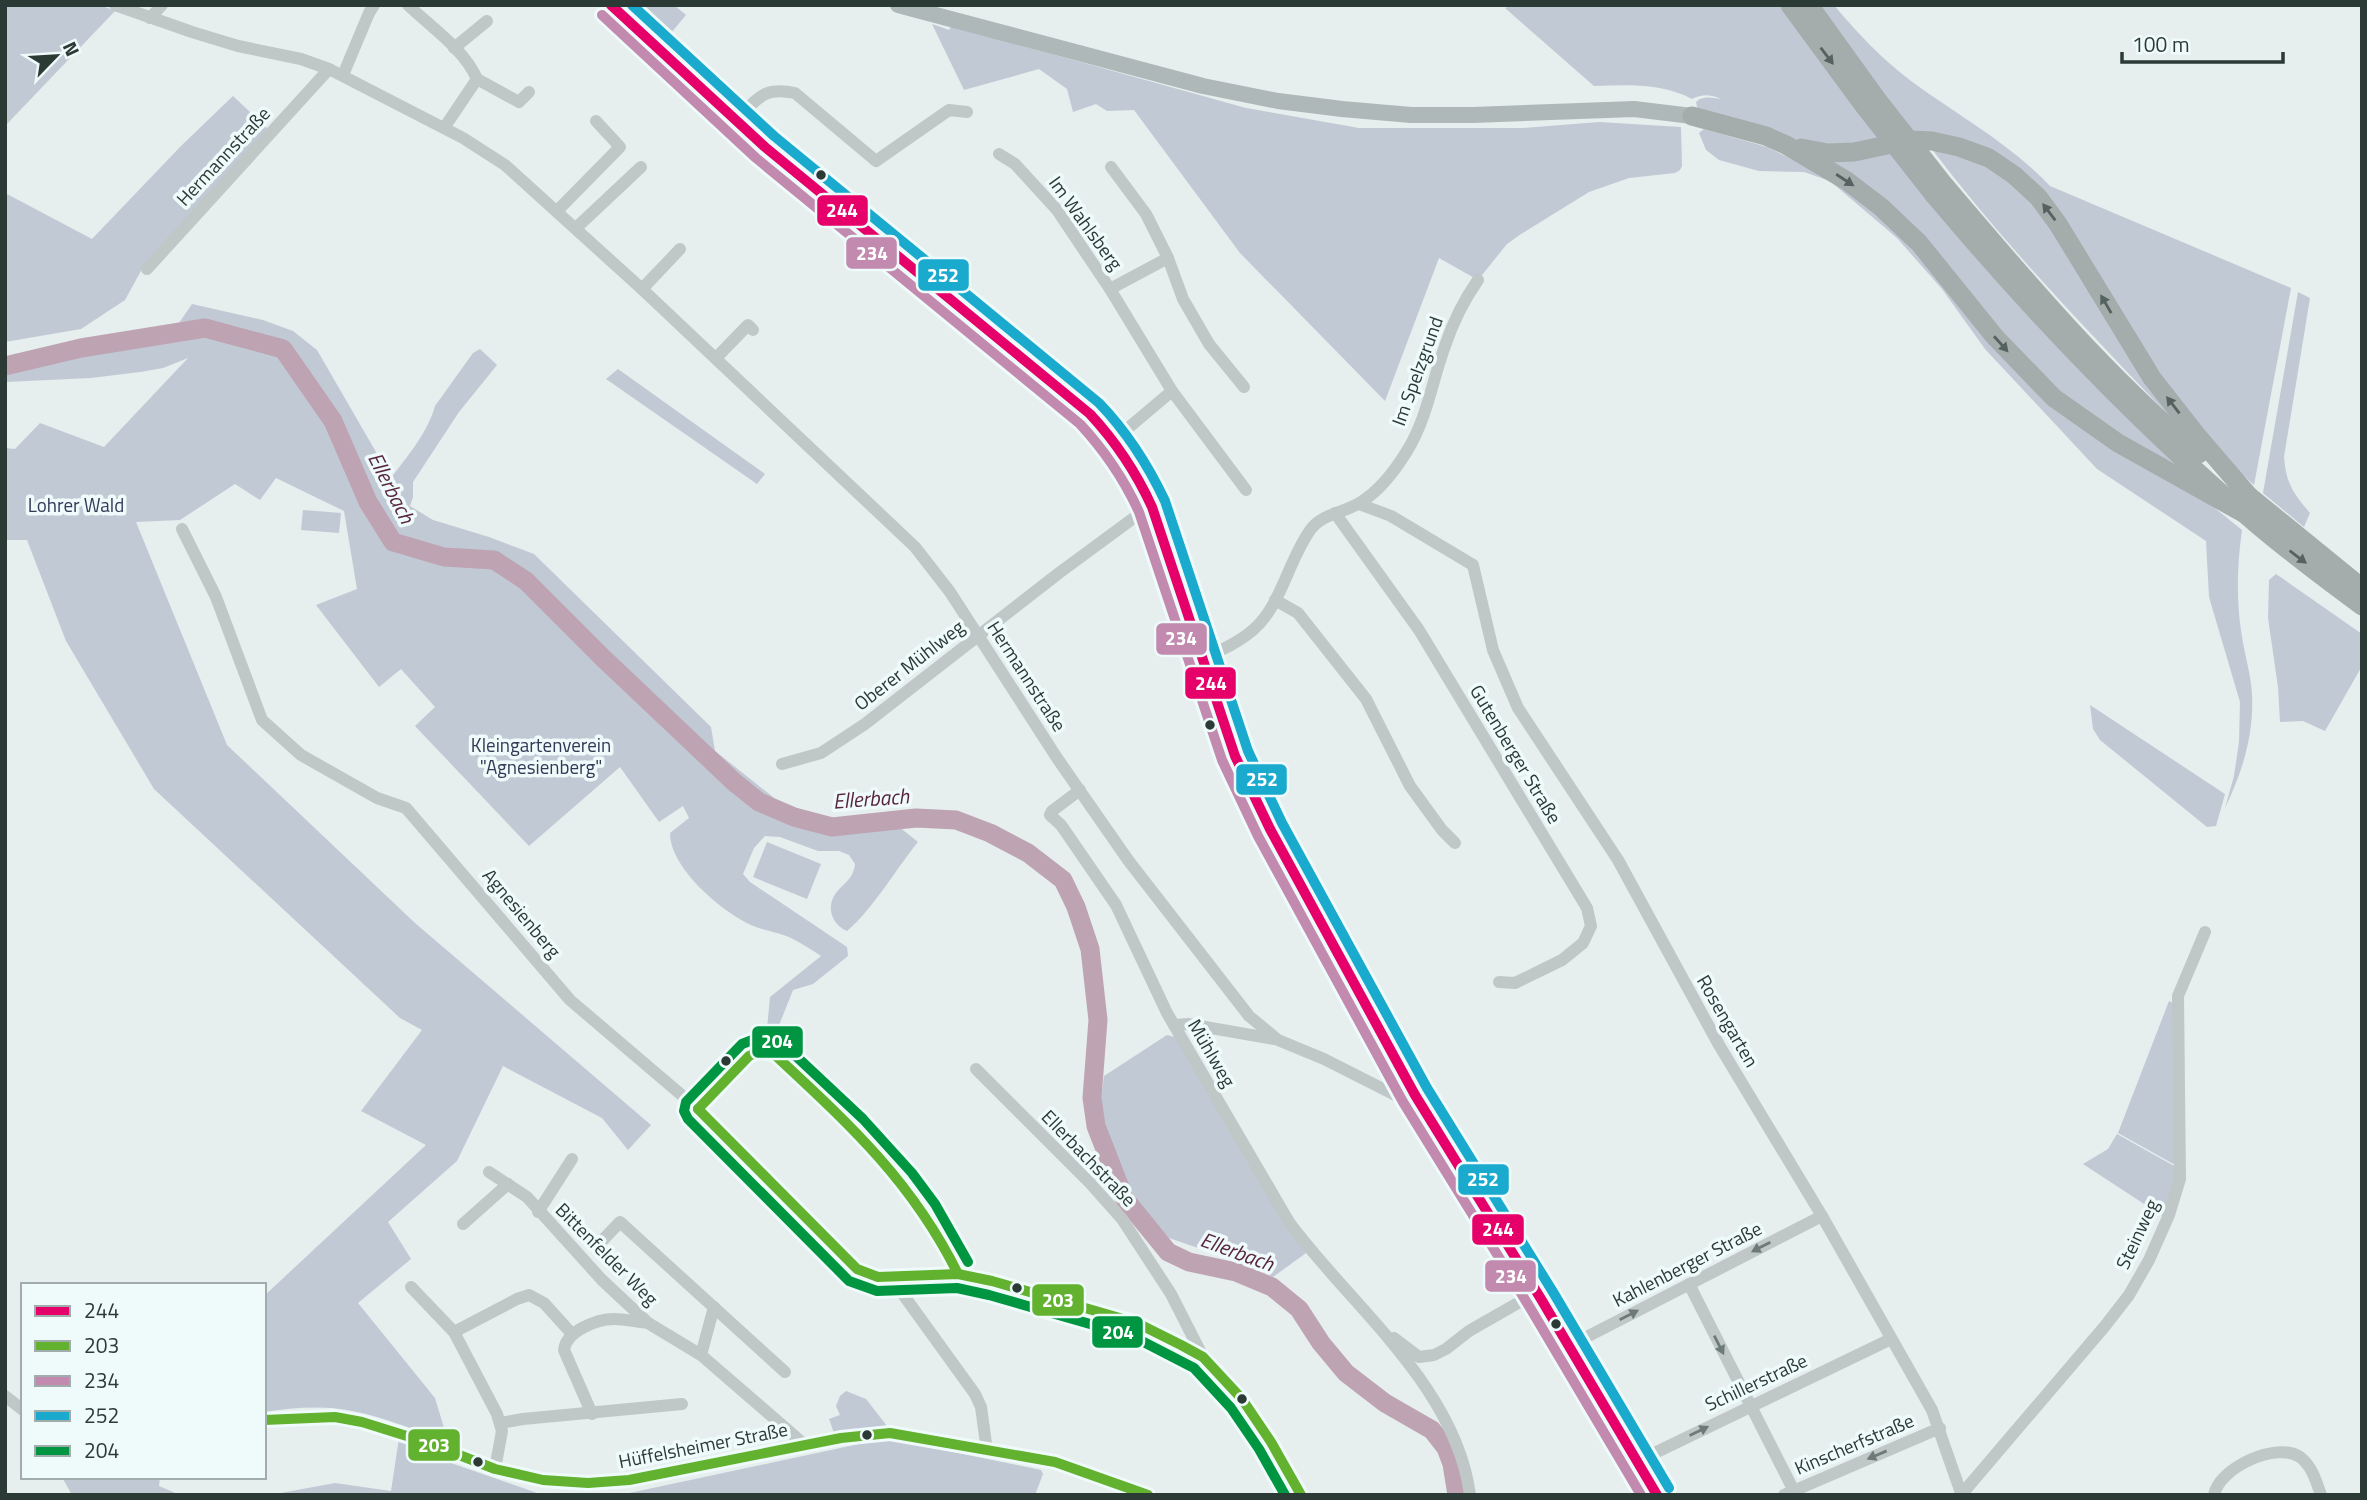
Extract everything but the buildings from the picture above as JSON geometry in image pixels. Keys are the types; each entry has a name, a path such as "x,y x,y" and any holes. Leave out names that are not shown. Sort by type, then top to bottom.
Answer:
{"highway":[{"path":"1790,5 1939,190 2122,382 2192,448 2246,505 2362,606"},
{"path":"1809,5 1870,102"},
{"path":"1692,116 1766,136 1847,181 1910,234 1995,337 2054,398 2118,443 2246,505 2362,588"},
{"path":"1786,145 1828,153 1854,152 1911,140 1933,141 1989,158 2014,175 2038,197 2058,224 2152,378 2246,505"}],"main road":[{"path":"898,5 1203,86 1278,101 1411,115 1634,109 1692,116"}],"street":[{"name":"Hermannstraße","path":"115,5 215,39 301,59 343,75 444,128 505,165 557,211 915,547 950,592 1128,860 1249,1016 1278,1040"},
{"path":"150,18 162,5"},
{"path":"343,75 374,5"},
{"path":"408,5 454,48 472,68 477,79 519,102 529,92"},
{"path":"611,5 735,121 949,301 1080,405 1114,440 1134,470 1152,508 1235,756 1270,829 1415,1096 1657,1495"},
{"path":"454,48 487,21"},
{"name":"Hermannstraße","path":"147,269 329,69"},
{"path":"444,128 477,79"},
{"path":"735,121 764,93 779,90 794,93 876,161 949,110 967,113"},
{"path":"557,211 620,147 596,121"},
{"name":"Im Wahlsberg","path":"999,153 1014,164 1057,210 1110,289 1172,391 1247,490"},
{"path":"576,228 641,167"},
{"path":"1111,167 1146,214 1168,258 1183,299 1202,333 1244,387"},
{"path":"642,289 680,249"},
{"name":"Im Wahlsberg","path":"1110,289 1168,258"},
{"name":"Im Spelzgrund","path":"1202,659 1254,630 1275,600 1308,532 1320,520 1359,504 1382,484 1408,450 1422,419 1450,332 1478,279"},
{"path":"716,358 748,325 753,330"},
{"path":"1114,440 1172,391"},
{"name":"Rosengarten","path":"1359,504 1391,516 1473,565 1493,650 1518,708 1618,860 1719,1045 1822,1216 1932,1410 1961,1494"},
{"name":"Oberer Mühlweg","path":"782,764 813,756 874,718 1135,517 1152,508"},
{"name":"Gutenberger Straße","path":"1335,513 1419,630 1587,908 1591,926 1578,949 1516,983 1499,982"},
{"name":"Agnesienberg","path":"183,528 216,597 261,720 301,755 377,798 406,808 570,1000 698,1109 849,1263 878,1277 957,1274 1126,1320 1203,1357"},
{"path":"1275,600 1298,613 1366,699 1410,786 1442,830 1455,842"},
{"name":"Mühlweg","path":"1080,790 1052,810 1050,816 1061,825 1116,905 1174,1025 1289,1222 1310,1251 1383,1331 1424,1386 1460,1450 1470,1495"},
{"name":"Steinweg","path":"1961,1494 2129,1295 2149,1260 2169,1215 2180,1180 2178,996 2205,932"},
{"name":"Hermannstraße","path":"1174,1025 1188,1024 1278,1040 1324,1059 1403,1099 1415,1096"},
{"path":"698,1109 749,1056 761,1051 775,1055 866,1142 897,1177 923,1210 947,1250 957,1274"},
{"name":"Ellerbachstraße","path":"976,1069 1090,1183 1137,1239 1171,1294 1203,1357"},
{"name":"Bittenfelder Weg","path":"538,1212 572,1159"},
{"name":"Bittenfelder Weg","path":"489,1172 527,1197 602,1280 649,1322 701,1355 805,1445"},
{"path":"463,1224 508,1184"},
{"name":"Kahlenberger Straße","path":"1569,1346 1822,1216"},
{"path":"598,1244 621,1222 785,1372"},
{"path":"897,1277 902,1293 975,1394 984,1420 987,1451"},
{"path":"1689,1284 1791,1493"},
{"path":"411,1287 454,1332 500,1423 501,1439 495,1469"},
{"name":"Mühlweg","path":"1383,1331 1419,1357 1434,1355 1536,1292"},
{"path":"454,1332 529,1295 544,1303 572,1334"},
{"path":"701,1355 714,1307"},
{"path":"592,1414 564,1350 566,1341 572,1334 610,1319 649,1322"},
{"name":"Schillerstraße","path":"1638,1461 1891,1339"},
{"path":"1203,1357 1252,1411 1301,1495"},
{"path":"5,1396 21,1408"},
{"path":"500,1423 682,1404"},
{"name":"Hüffelsheimer Straße","path":"266,1420 335,1417 362,1422 415,1438 495,1469 568,1483 608,1483 841,1438 890,1433 1055,1462 1149,1495"},
{"name":"Kinscherfstraße","path":"1791,1493 1940,1429"},
{"path":"2214,1495 2221,1478 2230,1471 2277,1452 2295,1454 2301,1458 2314,1475 2321,1495"}],"green space":[{"path":"5,5 100,5 115,11 5,126"},
{"path":"640,5 674,5 686,15 671,33"},
{"path":"1512,5 1834,5 1900,73 2000,143 2050,186 2291,288 2254,485 2226,460 2187,416 2079,247 1972,146 1816,149 1698,110 1696,102 1702,98 1721,99 1713,96 1703,95 1692,99 1656,88 1631,85 1594,86 1505,8"},
{"path":"932,24 949,30 951,26 1246,108 1359,128 1523,128 1599,122 1681,127 1682,166 1675,173 1629,178 1589,192 1507,244 1478,280 1439,258 1385,401 1240,253 1134,110 1107,111 1096,104 1073,112 1067,89 1039,69 964,90"},
{"path":"233,96 268,129 142,269 125,300 81,329 5,342 5,193 92,239"},
{"path":"1704,129 1767,147 1836,181 1896,231 1989,340 2242,530 2238,597 2252,710 2246,753 2225,808 2234,776 2239,742 2240,702 2209,597 2206,541 2097,469 1985,349 1942,289 1897,238 1830,181 1804,172 1759,171 1719,160 1706,150 1699,133"},
{"path":"1928,144 1974,155 2030,193 2175,422 2016,252"},
{"path":"1888,147 2190,471 2129,442 2043,381 1828,165 1830,157"},
{"path":"2298,292 2310,298 2284,457 2291,487 2310,513 2304,527 2263,493"},
{"path":"192,304 263,320 293,331 317,350 391,478 422,435 435,406 473,353 480,349 497,365 459,412 413,482 410,506 433,520 534,554 711,727 715,751 783,805 829,821 847,823 883,814 918,842 875,900 847,931 835,922 831,903 854,870 855,864 849,855 839,851 818,851 780,837 765,836 754,848 743,874 750,882 847,947 848,956 813,984 793,990 774,1038 766,1039 770,997 821,956 788,937 756,927 739,918 699,887 678,860 672,846 670,833 689,818 683,806 659,822 620,767 529,846 415,726 435,707 401,669 379,687 316,605 357,589 344,511 276,478 260,500 235,484 180,520 136,522 227,745 415,923 651,1125 628,1150 602,1118 503,1066 457,1161 388,1222 411,1259 358,1303 435,1398 448,1441 347,1410 306,1408 266,1412 266,1294 426,1145 361,1111 422,1030 400,1018 154,789 66,641 27,540 5,540 5,448 15,449 40,423 104,447 188,358 163,368 140,372 91,378 5,382 5,361 179,323"},
{"path":"618,369 765,474 757,484 606,379"},
{"path":"303,510 341,513 339,533 301,530"},
{"path":"2276,574 2362,634 2362,666 2325,731 2303,721 2280,722 2268,618 2269,580"},
{"path":"2090,705 2225,794 2216,826 2207,827 2100,740 2093,729"},
{"path":"767,842 821,864 807,899 753,877"},
{"path":"2169,1001 2173,1003 2177,1166 2118,1133"},
{"path":"1167,1035 1178,1038 1280,1216 1306,1253 1273,1277 1169,1238 1146,1213 1121,1176 1100,1108 1104,1076"},
{"path":"2117,1134 2176,1167 2174,1187 2164,1217 2083,1164 2108,1149"},
{"path":"846,1391 866,1399 887,1426 834,1433 829,1419 840,1415 836,1406 840,1396"},
{"path":"399,1438 451,1463 540,1494 552,1495 270,1495 335,1483 391,1491"},
{"path":"895,1440 1041,1470 1043,1474 1035,1495 620,1495 859,1444"},
{"path":"63,1479 160,1479 159,1486 180,1495 72,1495"}],"waterway":[{"name":"Ellerbach","path":"5,366 81,348 205,328 283,349 333,421 368,502 393,542 444,557 494,560 526,581 603,658 734,782 759,802 794,817 832,827 916,818 956,820 990,833 1028,853 1063,880 1076,907 1090,949 1098,1020 1092,1098 1096,1126 1124,1198 1168,1252 1189,1262 1236,1272 1272,1287 1299,1309 1321,1343 1346,1373 1385,1403 1432,1430 1446,1448 1452,1464 1457,1495"}],"transit line":[{"name":"244","path":"611,5 765,147 1090,414 1117,447 1152,507 1235,756 1270,829 1415,1095 1541,1299 1657,1495"},
{"name":"252","path":"632,5 774,136 1099,403 1128,437 1165,501 1248,751 1282,823 1427,1088 1553,1292 1669,1488"},
{"name":"234","path":"602,15 756,158 1080,424 1113,466 1139,512 1222,760 1258,836 1403,1102 1529,1306 1641,1495"},
{"name":"204","path":"968,1262 935,1204 912,1173 863,1119 782,1043 760,1037 742,1044 686,1102 684,1111 688,1119 849,1281 877,1291 957,1288 1132,1336 1194,1368 1231,1408 1259,1449 1285,1495"},
{"name":"203","path":"698,1109 749,1056 760,1051 775,1055 853,1130 899,1182 940,1241 958,1274"},
{"name":"203","path":"698,1109 857,1269 878,1277 958,1274 992,1281 1137,1323 1203,1357 1242,1399 1271,1442 1301,1495"},
{"name":"203","path":"266,1420 335,1417 362,1422 426,1442 495,1469 543,1480 588,1483 629,1480 841,1438 890,1433 1055,1462 1148,1495"}],"park label":[{"name":"Lohrer Wald","path":"76,505"},
{"name":"Kleingartenverein \"Agnesienberg\"","path":"541,756"}]}
